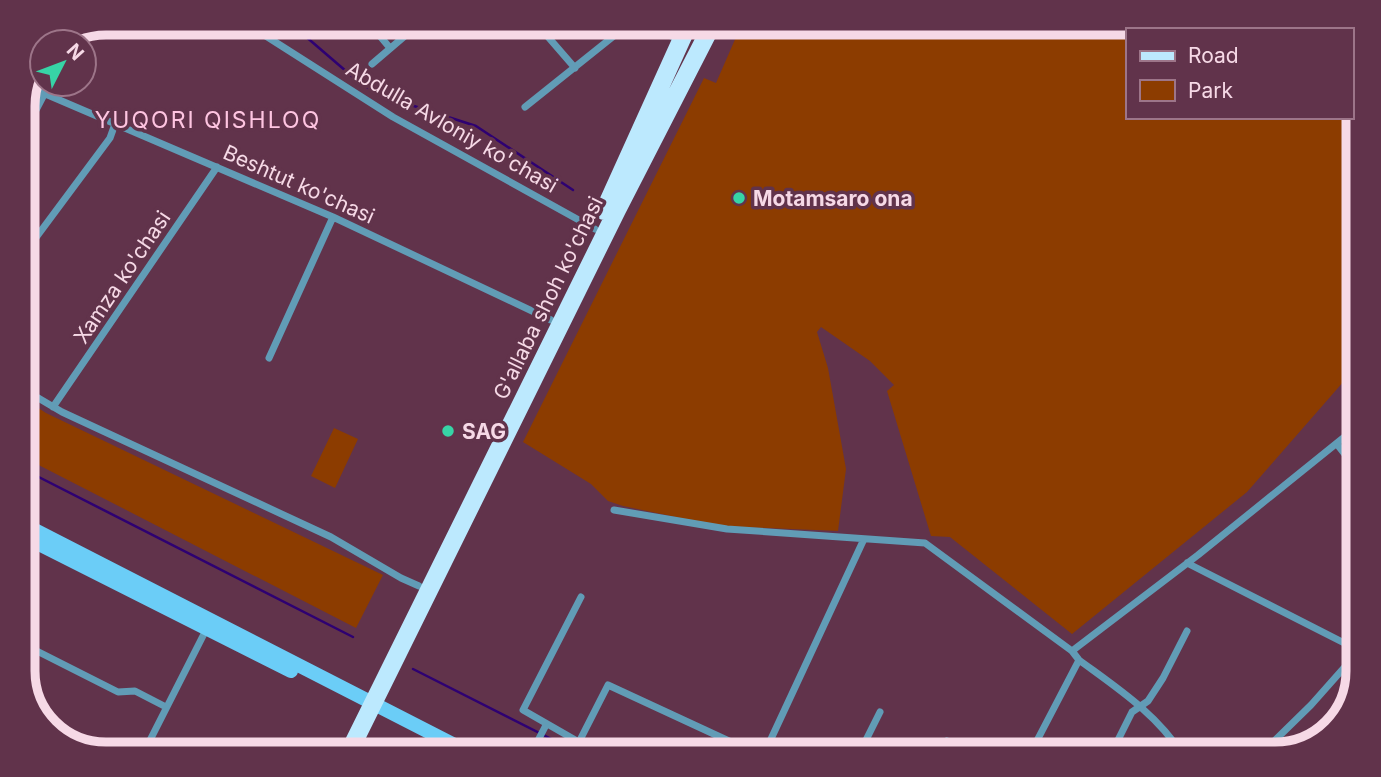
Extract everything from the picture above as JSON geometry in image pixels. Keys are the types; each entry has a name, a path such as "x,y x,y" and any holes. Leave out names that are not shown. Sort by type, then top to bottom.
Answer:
{"main road":[{"path":"682,41 684,35"},
{"name":"G'allaba shoh ko'chasi","path":"353,742 366,703 419,586 596,229 682,41 688,35"},
{"name":"G'allaba shoh ko'chasi","path":"366,703 707,35"},
{"path":"35,530 209,624"},
{"path":"35,542 447,742"},
{"path":"343,742 366,703"},
{"path":"366,703 434,742"}],"street":[{"name":"Abdulla Avloniy ko'chasi","path":"264,35 393,117 596,229"},
{"path":"379,35 390,48"},
{"path":"372,64 406,35"},
{"path":"546,35 575,68"},
{"path":"525,107 615,35"},
{"path":"669,35 682,41"},
{"name":"Beshtut ko'chasi","path":"56,98 333,217 551,320"},
{"path":"35,239 110,138 115,124"},
{"name":"Xamza ko'chasi","path":"53,407 217,167"},
{"path":"270,358 333,217"},
{"path":"35,396 202,478 331,537 419,586"},
{"path":"1072,651 1346,436"},
{"path":"1337,444 1346,456"},
{"path":"614,510 727,529 925,542 1072,651 1079,660 1153,717 1173,742"},
{"path":"770,742 864,539"},
{"path":"1187,563 1346,645"},
{"path":"582,597 523,710 577,741 580,740 608,685 731,742"},
{"path":"149,742 209,624"},
{"path":"1117,742 1132,712 1148,701 1163,678 1187,631"},
{"path":"35,650 118,692 135,691 166,707"},
{"path":"1036,742 1079,660"},
{"path":"1273,742 1311,705 1346,665"},
{"path":"865,742 880,712"},
{"path":"537,742 546,725"}],"green space":[{"path":"737,35 1126,35 1126,119 1346,119 1346,379 1247,492 1072,634 950,537 931,536 887,391 894,385 870,361 821,327 817,332 828,368 846,469 838,531 719,526 608,501 591,484 523,442 704,78 716,83"},
{"path":"35,406 383,575 356,628 35,463"},
{"path":"334,428 358,439 335,488 311,476"}],"waterway":[{"path":"304,35 361,84 383,96 476,126 573,190"},
{"path":"35,475 353,637"},
{"path":"413,669 557,742"}],"place":[{"name":"Motamsaro ona","path":"739,198"},
{"name":"SAG","path":"448,431"}],"district":[{"name":"YUQORI QISHLOQ","path":"208,120"}]}
